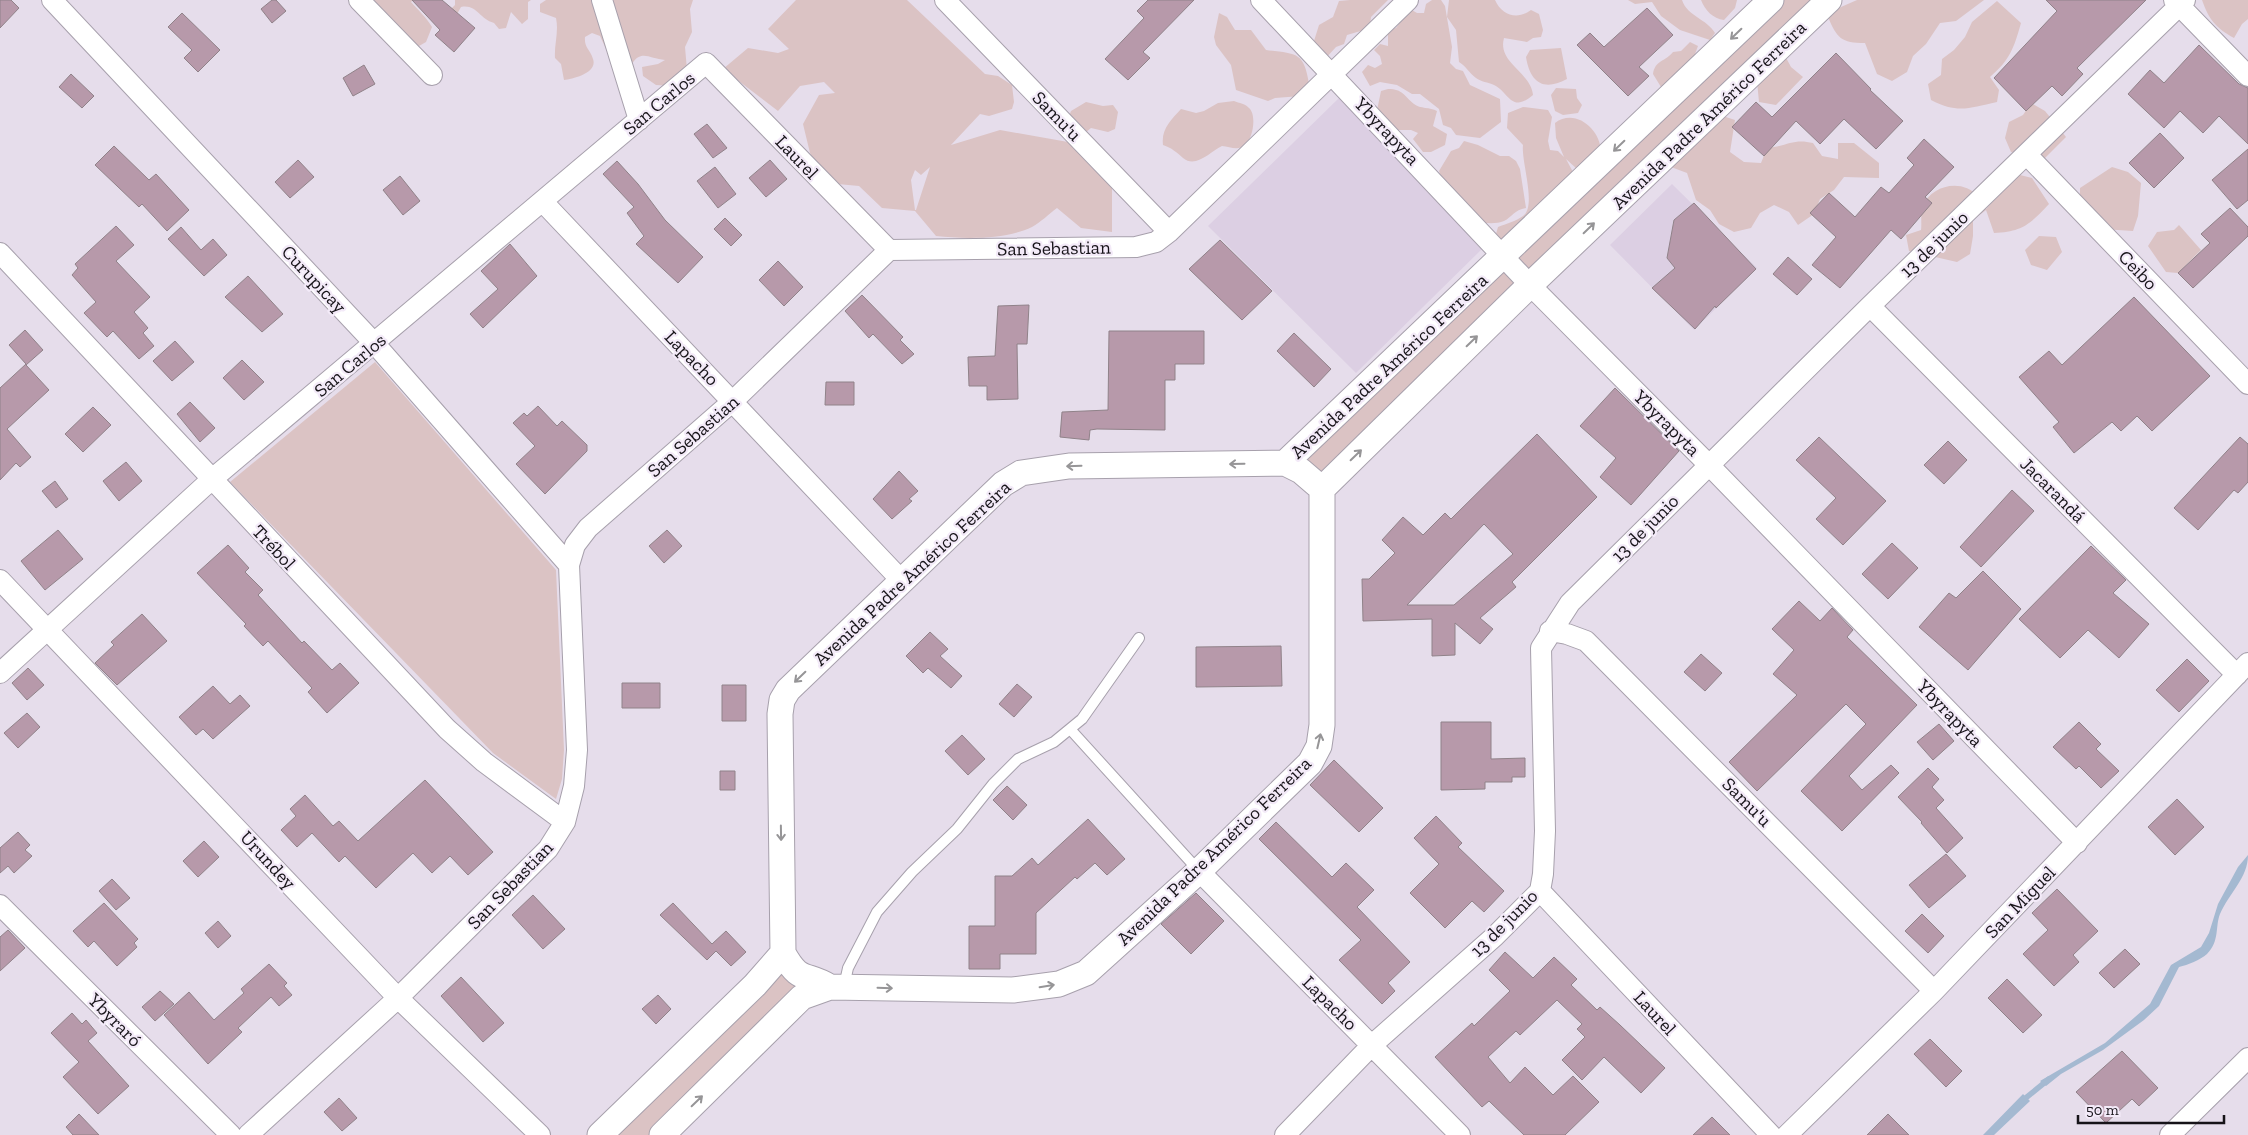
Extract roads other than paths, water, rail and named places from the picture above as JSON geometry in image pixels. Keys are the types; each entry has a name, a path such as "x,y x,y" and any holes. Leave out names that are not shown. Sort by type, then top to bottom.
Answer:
{"street":[{"name":"Curupicay","path":"52,0 375,344 569,564"},
{"path":"359,0 432,75"},
{"path":"602,0 639,120"},
{"name":"Samu'u","path":"945,0 1170,232"},
{"name":"Ybyrapyta","path":"1261,0 1333,74 1530,285 1708,464 2077,844"},
{"name":"San Sebastian","path":"248,1135 398,998 548,849 565,822 574,786 577,750 569,564 574,545 588,528 733,401 889,250 1136,247 1156,242 1170,232 1408,0"},
{"name":"Avenida Padre Américo Ferreira","path":"783,953 780,714 782,700 788,690 1003,484 1021,473 1069,466 1285,463 1771,0"},
{"name":"Avenida Padre Américo Ferreira","path":"662,1135 802,997 837,987 1013,990 1058,984 1086,973 1198,871 1310,763 1319,746 1322,725 1322,489 1530,285 1829,0"},
{"path":"2180,2 2248,76"},
{"name":"13 de junio","path":"1285,1135 1372,1045 1495,936 1540,891 1543,874 1545,831 1541,648 1550,631 1570,603 1708,464 2028,155 2180,2"},
{"name":"San Carlos","path":"0,673 211,480 375,344 706,63"},
{"name":"Laurel","path":"706,63 889,250"},
{"name":"Ceibo","path":"2028,155 2248,384"},
{"name":"Lapacho","path":"543,202 902,581"},
{"name":"Trébol","path":"0,253 211,480 447,729 484,762 565,822"},
{"name":"Jacarandá","path":"1870,306 2242,669"},
{"path":"1285,463 1301,471 1322,489"},
{"name":"Urundey","path":"0,580 398,998 540,1135"},
{"name":"Samu'u","path":"1550,631 1567,634 1586,641 1598,652 1934,992"},
{"name":"San Miguel","path":"1787,1135 1934,992 2242,669"},
{"name":"Lapacho","path":"1198,871 1460,1135"},
{"name":"Laurel","path":"1540,891 1771,1135"},
{"name":"Ybyraró","path":"0,905 231,1135"},
{"path":"600,1135 755,985 783,953 800,976 837,987"},
{"path":"2170,1135 2248,1058"}],"lane":[{"path":"837,987 877,912 912,872 957,829 993,784 1018,759 1054,742 1082,719 1139,638"},
{"path":"1070,729 1198,871"}],"water":[{"path":"2248,855 2245,871 2220,914 2216,939 2207,954 2194,962 2179,967 2159,1006 2144,1020 2103,1050 2061,1074 2046,1086 2040,1081 2105,1043 2150,1004 2171,965 2201,947 2209,933 2218,904 2238,867"},
{"path":"2023,1094 2030,1101 1994,1135 1983,1135"}],"waterway":[{"path":"2022,1101 2049,1079"}]}
